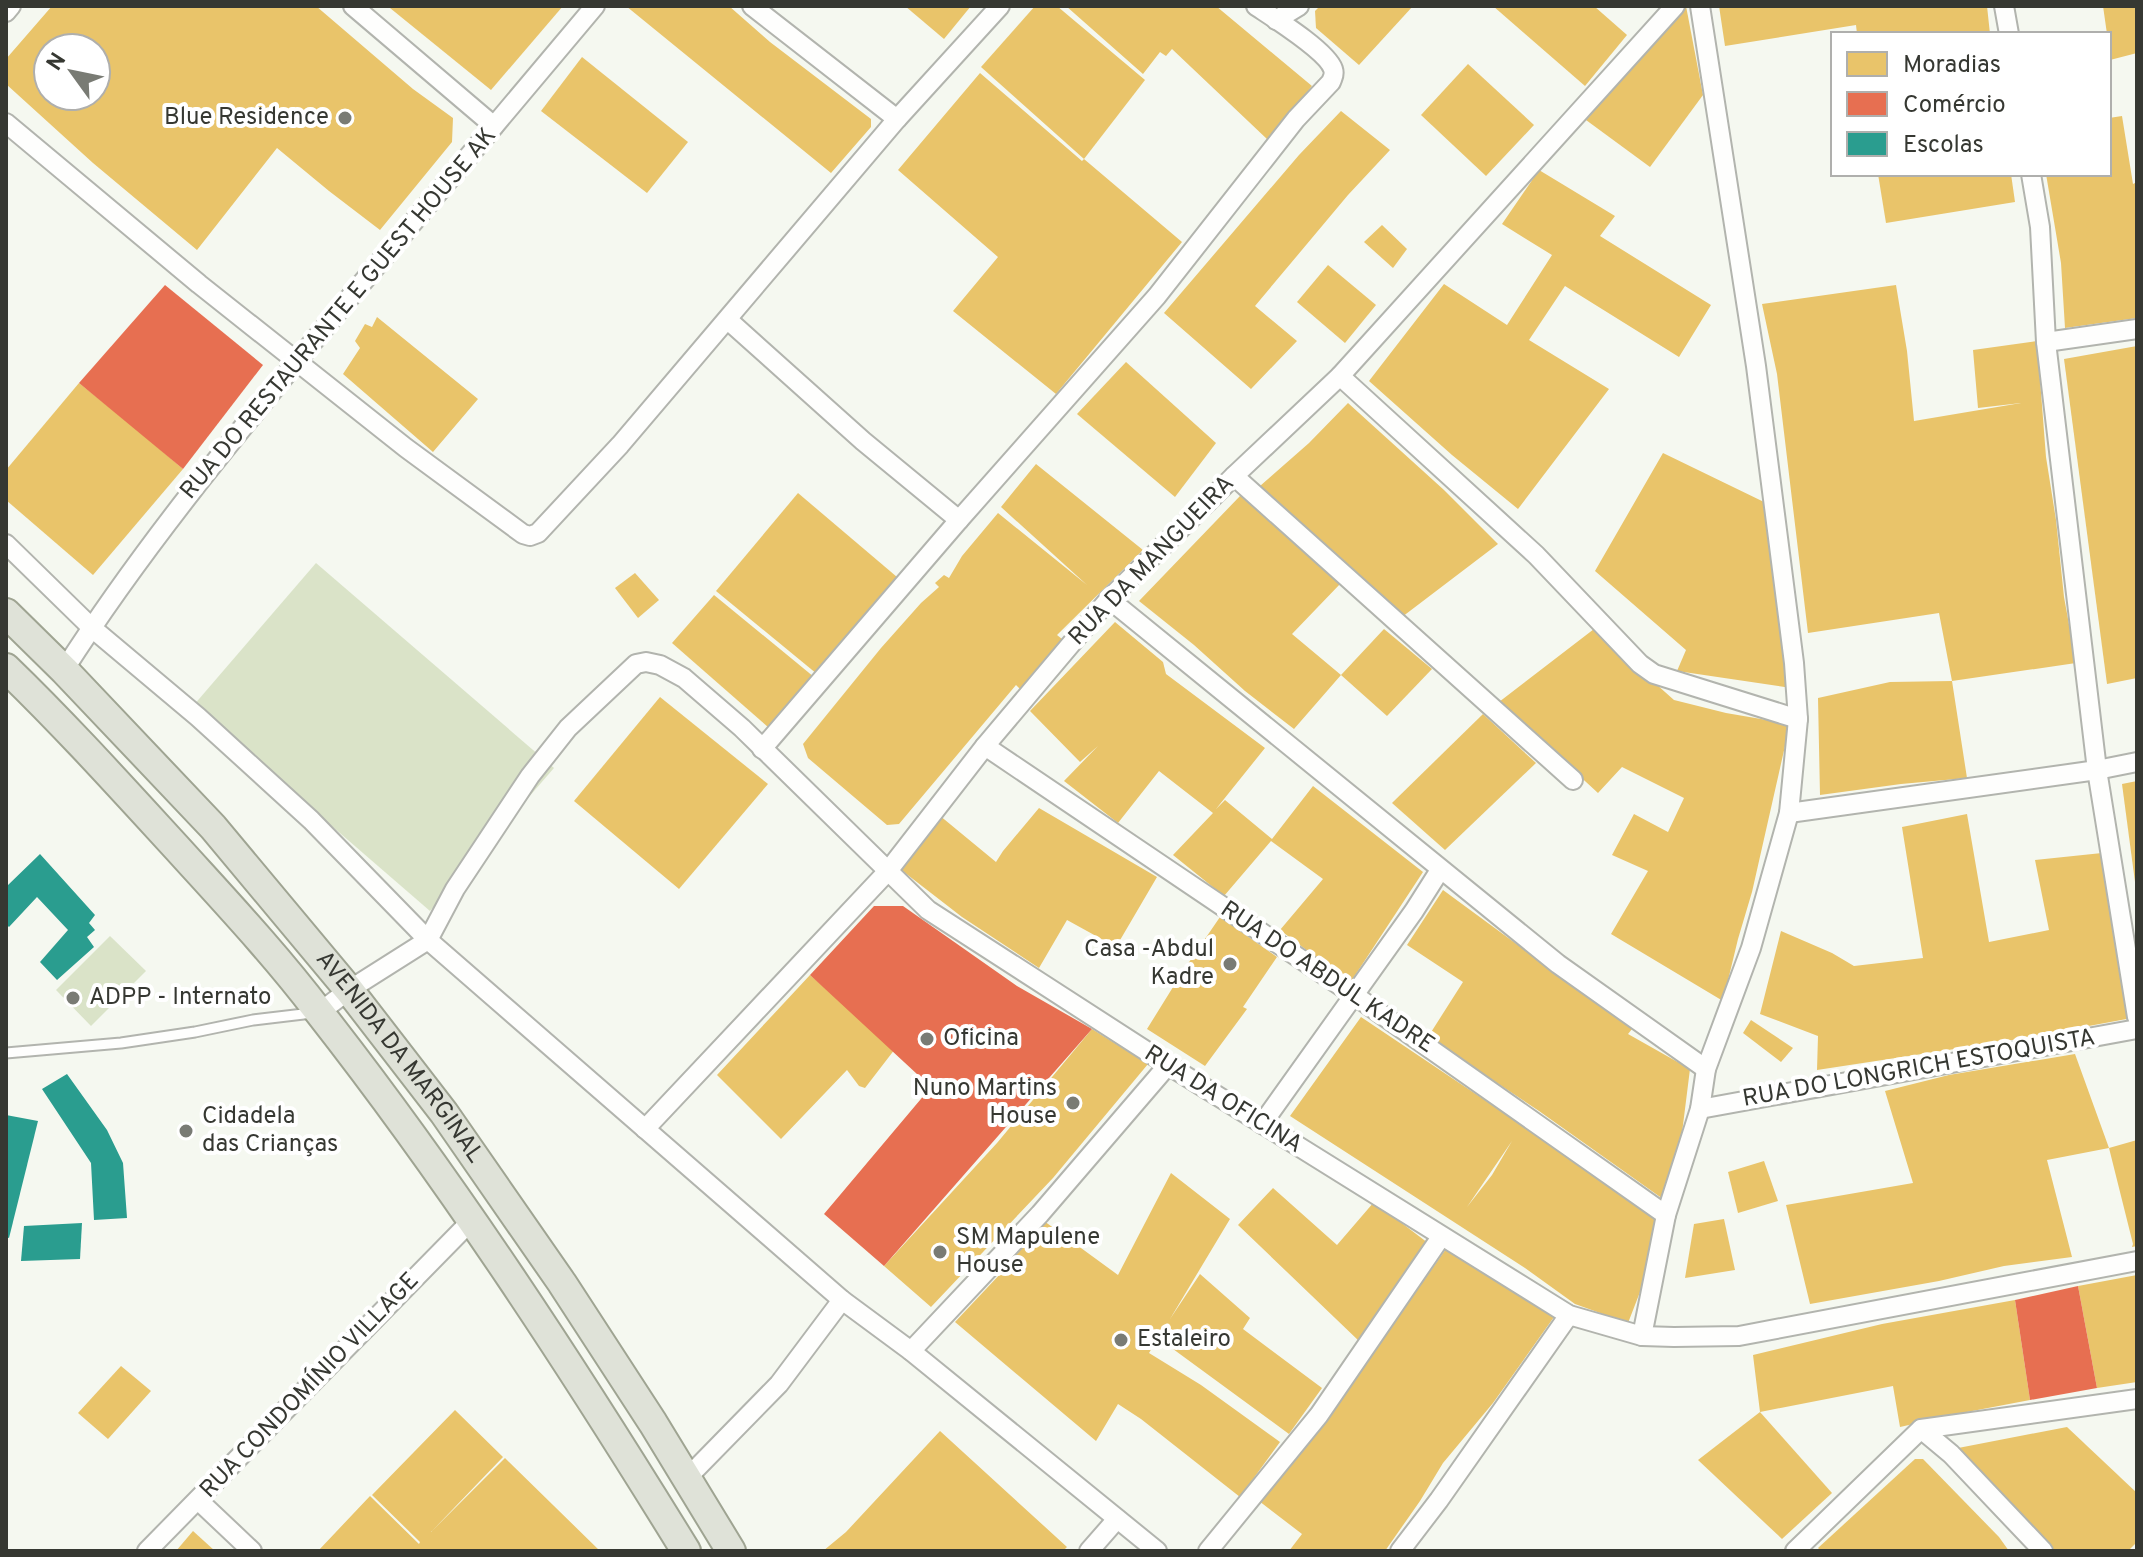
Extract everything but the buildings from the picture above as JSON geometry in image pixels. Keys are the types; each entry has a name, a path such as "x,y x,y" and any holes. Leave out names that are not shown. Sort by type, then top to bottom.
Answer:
{"main road":[{"name":"AVENIDA DA MARGINAL","path":"6,613 213,827 349,990 444,1113 562,1283 731,1551"},
{"name":"AVENIDA DA MARGINAL","path":"6,668 131,798 267,947 320,1012 472,1220 549,1333 686,1551"}],"street":[{"path":"6,12 11,6"},
{"path":"353,6 494,126"},
{"name":"RUA DO RESTAURANTE E GUEST HOUSE AK","path":"64,670 189,494 595,6"},
{"path":"752,6 897,119"},
{"path":"6,123 188,275 406,448 523,534 530,536 538,533 620,445 897,119 1000,6"},
{"path":"762,749 1157,296 1296,119 1331,82 1333,67 1321,53 1256,6"},
{"path":"1276,20 1299,6"},
{"name":"RUA DA MANGUEIRA","path":"645,1129 888,871 985,746 1109,599 1340,376 1675,6"},
{"path":"1642,1336 1666,1215 1700,1109 1706,1069 1751,948 1789,813 1798,719 1794,663 1756,366 1700,6"},
{"path":"2004,6 2009,32"},
{"path":"2031,176 2040,227 2046,342 2097,770 2137,1017"},
{"path":"728,320 863,441 959,520"},
{"path":"2046,342 2137,329"},
{"path":"1340,376 1536,555 1640,664 1654,674 1798,719"},
{"path":"1234,476 1573,780"},
{"path":"6,544 92,628 198,717 311,820 428,940 842,1300 911,1351 1157,1551"},
{"path":"1109,599 1558,964 1706,1069"},
{"name":"RUA DA OFICINA","path":"428,940 455,889 530,776 568,728 636,664 646,662 672,670 742,728 928,910 1168,1065 1569,1315 1642,1336 1739,1336 2137,1261"},
{"name":"RUA DO ABDUL KADRE","path":"985,746 1354,995 1666,1215"},
{"path":"1789,813 2137,762"},
{"path":"1262,1124 1440,870"},
{"path":"320,1012 428,940"},
{"name":"RUA DO LONGRICH ESTOQUISTA","path":"1700,1109 2137,1029"},
{"path":"911,1351 1040,1214 1168,1065"},
{"name":"RUA CONDOMÍNIO VILLAGE","path":"147,1551 472,1220"},
{"path":"1208,1551 1319,1415 1441,1237"},
{"path":"687,1478 779,1384 842,1300"},
{"path":"1400,1551 1569,1315"},
{"path":"1795,1551 1921,1429 2137,1399"},
{"path":"1921,1429 1951,1454 2043,1551"},
{"path":"198,1500 252,1551"},
{"path":"1089,1551 1117,1519"}],"lane":[{"path":"6,1053 121,1043 253,1020 320,1012"}],"green space":[{"path":"316,563 554,768 430,911 193,706"},
{"path":"110,936 146,971 91,1026 56,990"}],"place":[{"name":"Blue Residence","path":"345,118"},
{"name":"Casa -Abdul Kadre","path":"1230,964"},
{"name":"ADPP - Internato","path":"73,998"},
{"name":"Oficina","path":"927,1039"},
{"name":"Nuno Martins House","path":"1073,1103"},
{"name":"Cidadela das Crianças","path":"186,1131"},
{"name":"SM Mapulene House","path":"940,1252"},
{"name":"Estaleiro","path":"1121,1340"}]}
